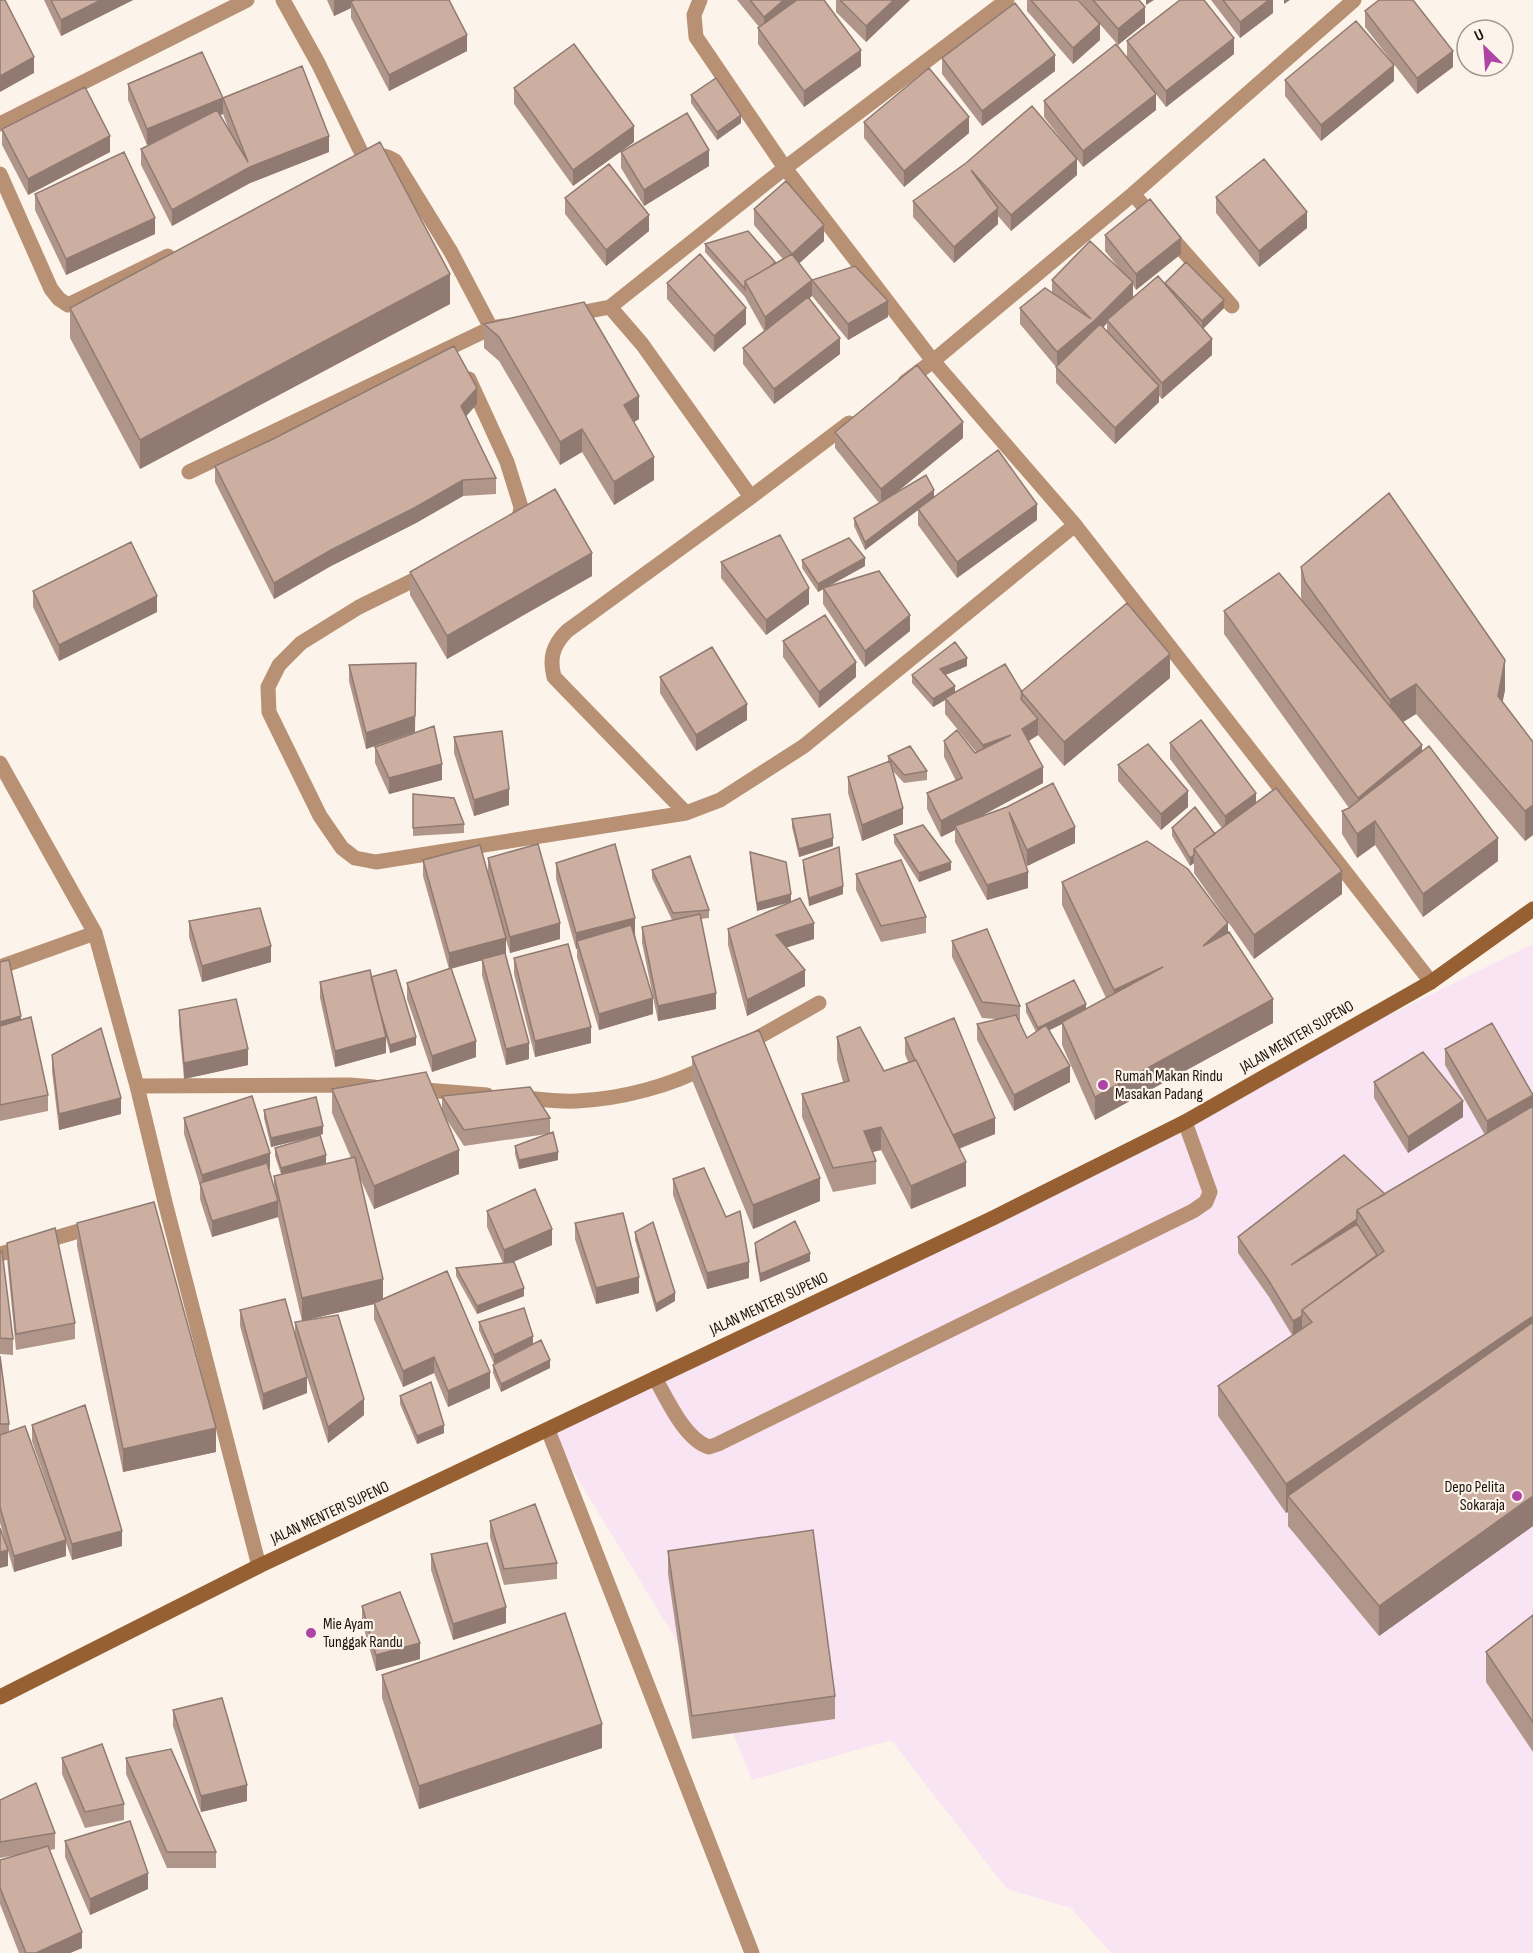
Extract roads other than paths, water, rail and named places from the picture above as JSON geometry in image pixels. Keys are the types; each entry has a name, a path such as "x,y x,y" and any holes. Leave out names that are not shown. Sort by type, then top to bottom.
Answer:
{"main road":[{"name":"JALAN MENTERI SUPENO","path":"0,1696 259,1566 993,1218 1185,1122 1431,982 1533,909"}],"street":[{"path":"0,124 247,0"},
{"path":"283,0 318,63 359,160 374,155 388,156 395,161 450,252 491,328"},
{"path":"700,0 694,15 696,37 785,168 933,361 1075,525 1431,982"},
{"path":"550,318 610,307 785,168 1008,0"},
{"path":"895,389 933,361 1133,194 1354,0"},
{"path":"0,174 51,289 68,305 177,251"},
{"path":"1133,194 1232,306"},
{"path":"610,307 642,344 751,497"},
{"path":"189,472 491,328 515,324"},
{"path":"453,346 507,462 521,507 519,519 512,527 502,532"},
{"path":"686,813 554,677 551,665 552,653 557,641 567,631 857,418"},
{"path":"437,569 359,607 301,643 279,665 268,687 268,712 320,816 342,848 355,858 376,862 686,813 720,800 804,746 1075,525"},
{"path":"0,763 95,933 137,1086 160,1208 259,1566"},
{"path":"0,967 95,933"},
{"path":"137,1086 350,1085 577,1101 648,1089 685,1077 819,1003"},
{"path":"655,1378 682,1424 696,1441 709,1447 718,1444 1192,1211 1206,1202 1210,1192 1185,1122"},
{"path":"0,1254 109,1222"},
{"path":"548,1430 752,1953"}],"place":[{"name":"Rumah Makan Rindu Masakan Padang","path":"1103,1085"},
{"name":"Depo Pelita Sokaraja","path":"1517,1496"},
{"name":"Mie Ayam Tunggak Randu","path":"311,1633"}]}
